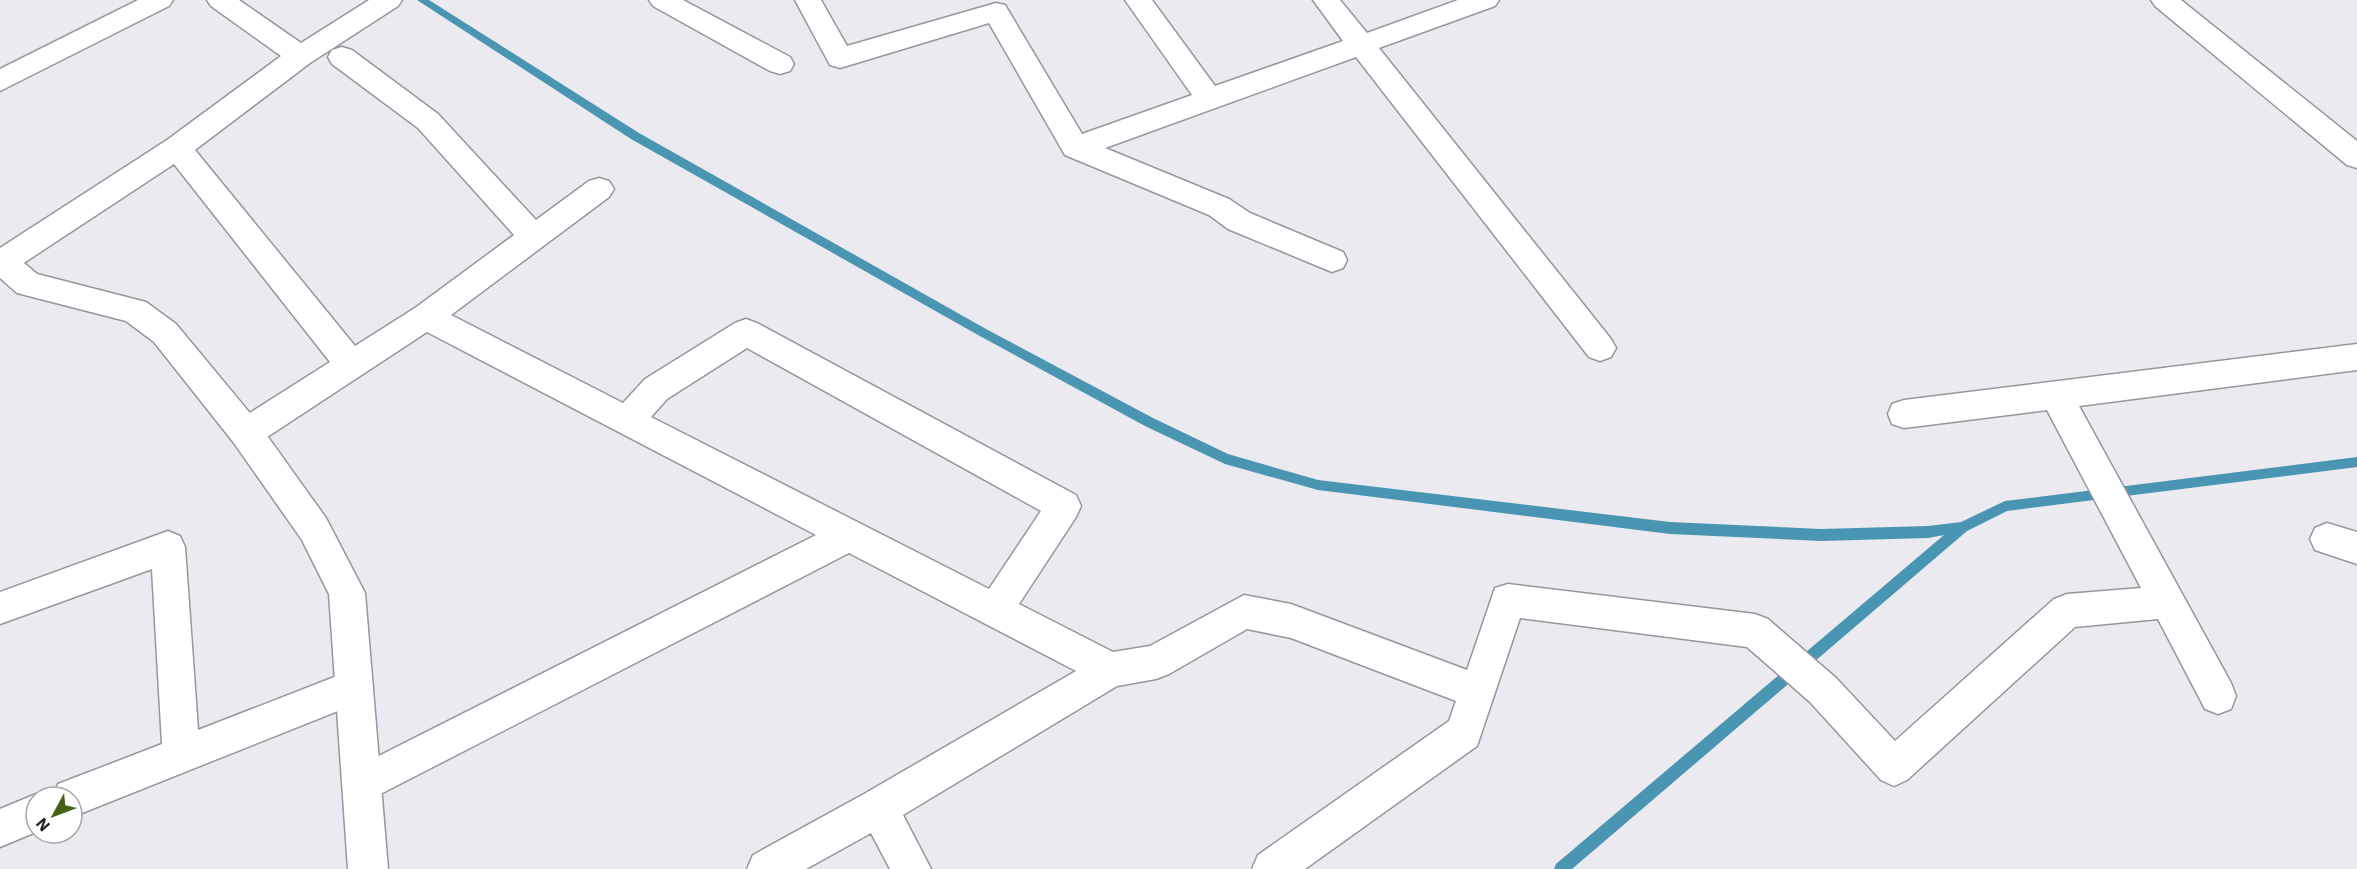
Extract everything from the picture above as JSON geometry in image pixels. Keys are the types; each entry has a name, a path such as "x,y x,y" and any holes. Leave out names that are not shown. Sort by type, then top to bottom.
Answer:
{"street":[{"path":"0,81 160,0"},
{"path":"220,0 300,56"},
{"path":"368,869 347,593 314,529 246,434 165,333 135,311 28,284 1,261 177,148 300,56 389,0"},
{"path":"662,0 780,63"},
{"path":"808,0 840,58 996,12 1075,147 1219,207 1239,221 1332,260"},
{"path":"1138,0 1209,98"},
{"path":"1326,0 1600,348"},
{"path":"1075,147 1486,0"},
{"path":"2164,0 2357,157"},
{"path":"342,57 428,121 534,237"},
{"path":"177,148 351,365"},
{"path":"246,434 426,317 599,189"},
{"path":"426,317 1111,670"},
{"path":"627,420 656,388 746,332 1064,506 995,610"},
{"path":"1904,414 2357,357"},
{"path":"2056,395 2218,696"},
{"path":"363,784 850,535"},
{"path":"0,608 168,547 181,754"},
{"path":"1272,869 1464,732 1508,600 1755,630 1823,690 1894,767 2067,611 2167,602"},
{"path":"767,869 878,808 1111,670 1156,662 1244,612 1291,621 1478,691"},
{"path":"84,793 355,687"},
{"path":"878,808 911,869"},
{"path":"0,828 24,818"}],"waterway":[{"path":"422,0 635,136 982,332 1149,422 1225,459 1318,485 1670,528 1821,535 1928,532 1963,527"},
{"path":"1963,527 2005,506 2357,462"},
{"path":"1561,869 1963,527"}]}
